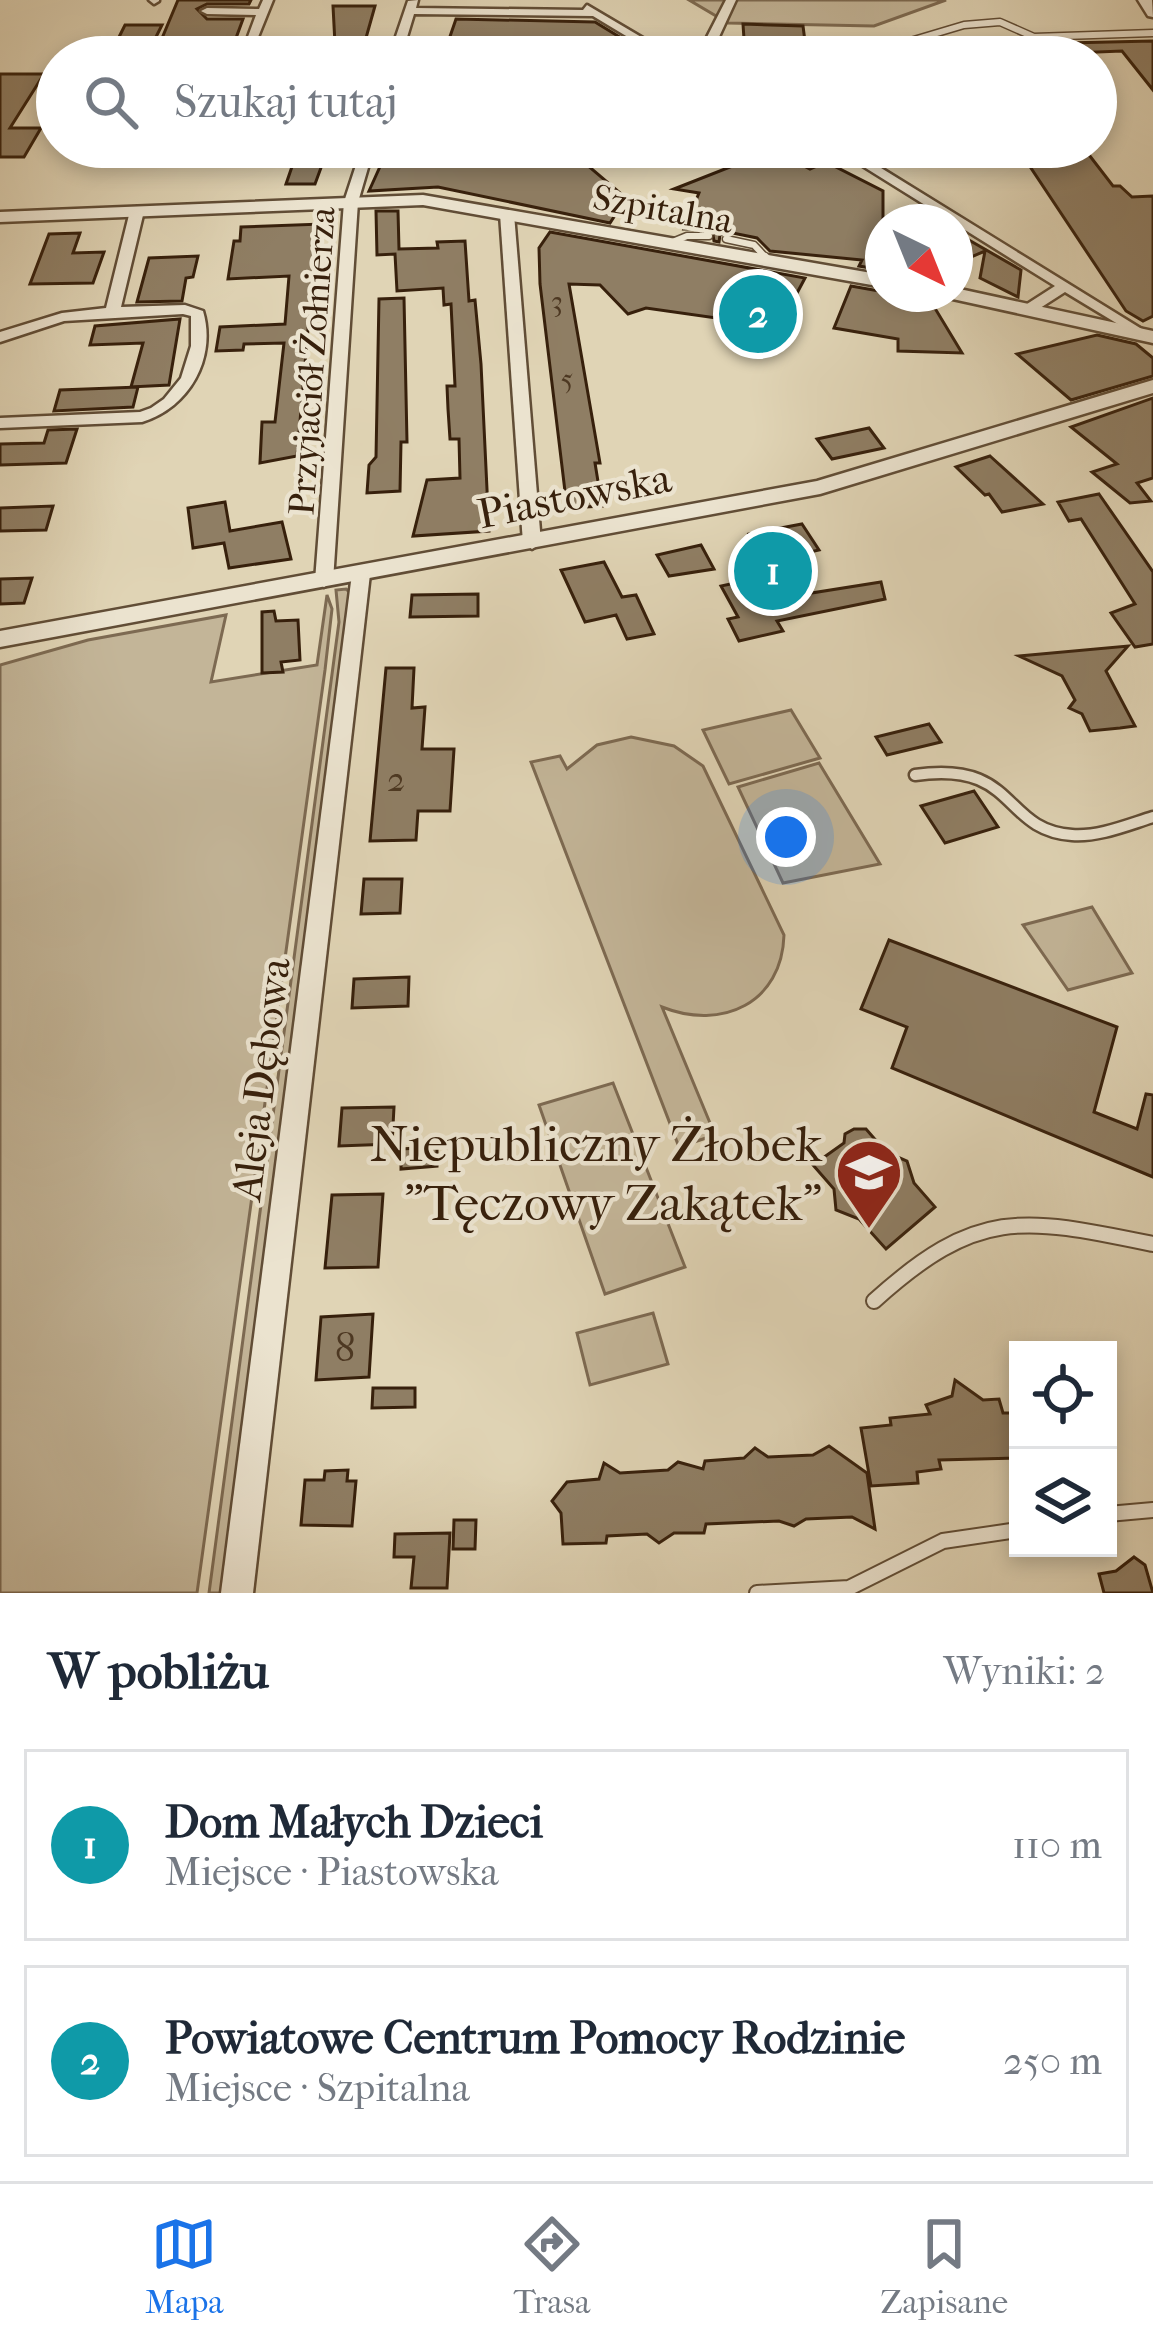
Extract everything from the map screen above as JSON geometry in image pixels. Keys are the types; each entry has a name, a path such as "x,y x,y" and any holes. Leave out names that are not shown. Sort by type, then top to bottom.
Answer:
{"street":[{"path":"574,0 634,36"},
{"path":"713,36 731,0"},
{"path":"1145,0 1153,13"},
{"path":"207,11 266,6 254,36"},
{"path":"402,36 411,6 597,14"},
{"name":"Przyjaciół Żołnierza","path":"324,581 351,202 362,168"},
{"path":"872,168 1149,336"},
{"name":"Szpitalna","path":"0,217 423,200 865,278"},
{"path":"112,312 137,211"},
{"path":"507,214 532,543"},
{"path":"1032,307 1055,296 1064,285"},
{"path":"973,297 1149,336"},
{"path":"0,338 62,317 184,309 198,314 186,387 159,413 0,424"},
{"name":"Piastowska","path":"0,640 820,487 1153,386"},
{"name":"Aleja Dębowa","path":"237,1593 361,574"}],"lane":[{"path":"927,36 964,25 1000,22 1030,36"},
{"path":"1082,36 1153,33"},
{"path":"670,243 687,236 710,236"},
{"path":"726,239 754,245 770,261"},
{"path":"915,775 959,769 979,775 1046,828 1064,835 1084,835 1153,817"},
{"path":"874,1301 906,1269 970,1229 1032,1223 1153,1244"},
{"path":"1117,1513 1153,1510"},
{"path":"757,1593 849,1588 944,1540 1009,1531"}],"shaded area":[{"path":"689,0 946,0 874,26 728,23"},
{"path":"336,590 352,594 223,1593 209,1593 339,622"},
{"path":"327,595 332,609 325,670 197,1593 0,1593 0,665 88,640 226,615 211,682 317,665"},
{"path":"791,710 820,758 729,784 703,730"},
{"path":"631,737 674,746 703,766 784,935 773,978 745,1006 706,1015 662,1007 715,1135 679,1147 531,762 560,756 567,769 597,745"},
{"path":"819,763 880,864 783,883 738,787"},
{"path":"1092,907 1132,973 1068,990 1023,925"},
{"path":"613,1083 685,1267 605,1294 539,1105"},
{"path":"653,1313 668,1364 590,1385 577,1333"}],"building":[{"path":"178,0 251,0 249,4 207,4 197,9 207,19 243,19 237,36 163,36"},
{"path":"333,6 375,6 367,36 335,36"},
{"path":"456,19 595,22 618,36 450,36"},
{"path":"743,24 803,26 804,36 744,36"},
{"path":"125,25 162,25 156,36 120,36"},
{"path":"1153,41 1153,90 1122,51 1117,51 1117,42"},
{"path":"0,74 36,74 36,87 10,128 36,128 36,137 24,157 0,157"},
{"path":"292,168 321,168 315,184 286,184"},
{"path":"379,168 591,168 626,198 610,223 438,187 369,191"},
{"path":"727,168 838,168 883,191 883,204 865,204 865,267 859,266 862,260 770,251 757,238 728,232 720,235 719,242 714,241 712,229 684,229 699,193 674,189"},
{"path":"1031,168 1099,168 1113,186 1132,197 1153,196 1153,316 1143,321 1126,311"},
{"path":"376,211 398,211 399,249 438,248 437,242 465,241 469,301 475,300 481,364 489,531 413,536 427,480 460,478 459,439 450,439 448,409 447,386 455,386 451,304 444,305 443,288 397,291 395,254 377,255"},
{"path":"322,224 320,249 315,249 297,456 260,463 262,422 275,422 284,343 244,344 243,350 216,351 220,327 285,324 289,276 228,279 234,241 240,241 241,227"},
{"path":"550,232 805,278 779,327 646,308 628,314 600,285 569,284 600,463 595,463 602,506 567,508 540,284 539,248"},
{"path":"80,233 73,253 104,252 93,283 30,284 49,234"},
{"path":"973,242 1021,270 1018,297 980,278 985,251 973,256"},
{"path":"198,256 193,277 186,278 182,301 137,302 149,258"},
{"path":"851,286 865,288 865,312 937,312 962,353 898,351 898,339 834,328"},
{"path":"404,298 407,442 401,442 400,491 367,493 369,465 376,457 379,299"},
{"path":"180,319 169,385 131,387 143,343 90,345 95,326"},
{"path":"1097,335 1136,344 1153,358 1153,376 1071,400 1017,354"},
{"path":"138,387 133,407 54,411 60,390"},
{"path":"1153,398 1153,478 1137,483 1151,501 1130,503 1092,472 1117,464 1071,427"},
{"path":"869,428 884,448 832,459 817,439"},
{"path":"77,429 66,463 0,465 0,444 44,443 48,430"},
{"path":"990,456 1043,504 1002,512 989,494 956,467"},
{"path":"1099,494 1153,572 1153,644 1135,647 1111,613 1135,604 1081,519 1069,521 1058,502"},
{"path":"225,502 230,531 282,522 291,559 229,568 224,543 193,548 188,508"},
{"path":"53,506 46,530 0,531 0,508"},
{"path":"802,524 819,550 782,558 805,594 881,582 885,599 777,621 783,631 739,641 728,619 738,617 721,586 763,577 754,561 764,559 749,534"},
{"path":"701,545 714,569 669,576 657,555"},
{"path":"604,562 622,597 636,595 654,634 627,639 616,615 585,622 561,570"},
{"path":"32,578 24,603 0,604 0,579"},
{"path":"478,594 478,616 410,617 412,595"},
{"path":"274,611 276,621 298,620 300,660 281,662 283,672 262,673 262,612"},
{"path":"1128,646 1106,671 1135,726 1090,731 1082,714 1069,708 1075,700 1062,676 1019,656"},
{"path":"386,668 414,668 412,708 425,707 422,749 454,749 450,811 418,811 416,840 370,841"},
{"path":"929,724 941,742 887,755 876,737"},
{"path":"974,791 998,827 945,843 921,806"},
{"path":"364,879 402,879 400,913 361,914"},
{"path":"889,940 1117,1027 1094,1112 1137,1129 1146,1094 1153,1095 1153,1177 892,1068 907,1027 861,1009"},
{"path":"409,977 408,1006 352,1008 354,979"},
{"path":"394,1107 392,1144 339,1146 342,1108"},
{"path":"866,1129 886,1152 907,1161 914,1183 935,1207 886,1249 859,1219 836,1210 834,1189 813,1165 844,1143 845,1134"},
{"path":"437,1147 437,1166 401,1169 401,1149"},
{"path":"383,1194 378,1267 325,1268 332,1195"},
{"path":"373,1314 369,1377 316,1380 321,1317"},
{"path":"955,1380 983,1400 999,1399 1003,1413 1009,1413 1009,1458 939,1460 941,1469 917,1472 918,1483 871,1486 861,1428 891,1425 890,1418 930,1414 926,1405 952,1396"},
{"path":"373,1388 415,1388 415,1407 372,1408"},
{"path":"829,1446 867,1473 875,1529 852,1517 806,1519 794,1526 779,1521 706,1524 704,1533 674,1533 659,1543 647,1534 607,1536 606,1543 563,1544 561,1513 552,1501 567,1482 599,1479 604,1463 620,1473 668,1470 678,1462 703,1469 705,1461 744,1458 755,1448 768,1457 813,1455"},
{"path":"348,1470 347,1481 356,1481 352,1526 301,1525 305,1480 324,1480 325,1471"},
{"path":"454,1520 476,1520 475,1549 453,1549"},
{"path":"450,1533 447,1588 411,1588 414,1557 394,1557 395,1534"},
{"path":"1134,1557 1145,1565 1153,1593 1104,1593 1099,1574 1116,1571"}],"place":[{"name":"Powiatowe Centrum Pomocy Rodzinie","path":"758,314"},
{"name":"Dom Małych Dzieci","path":"773,571"},
{"name":"Niepubliczny Żłobek \"Tęczowy Zakątek\"","path":"869,1231"}]}
